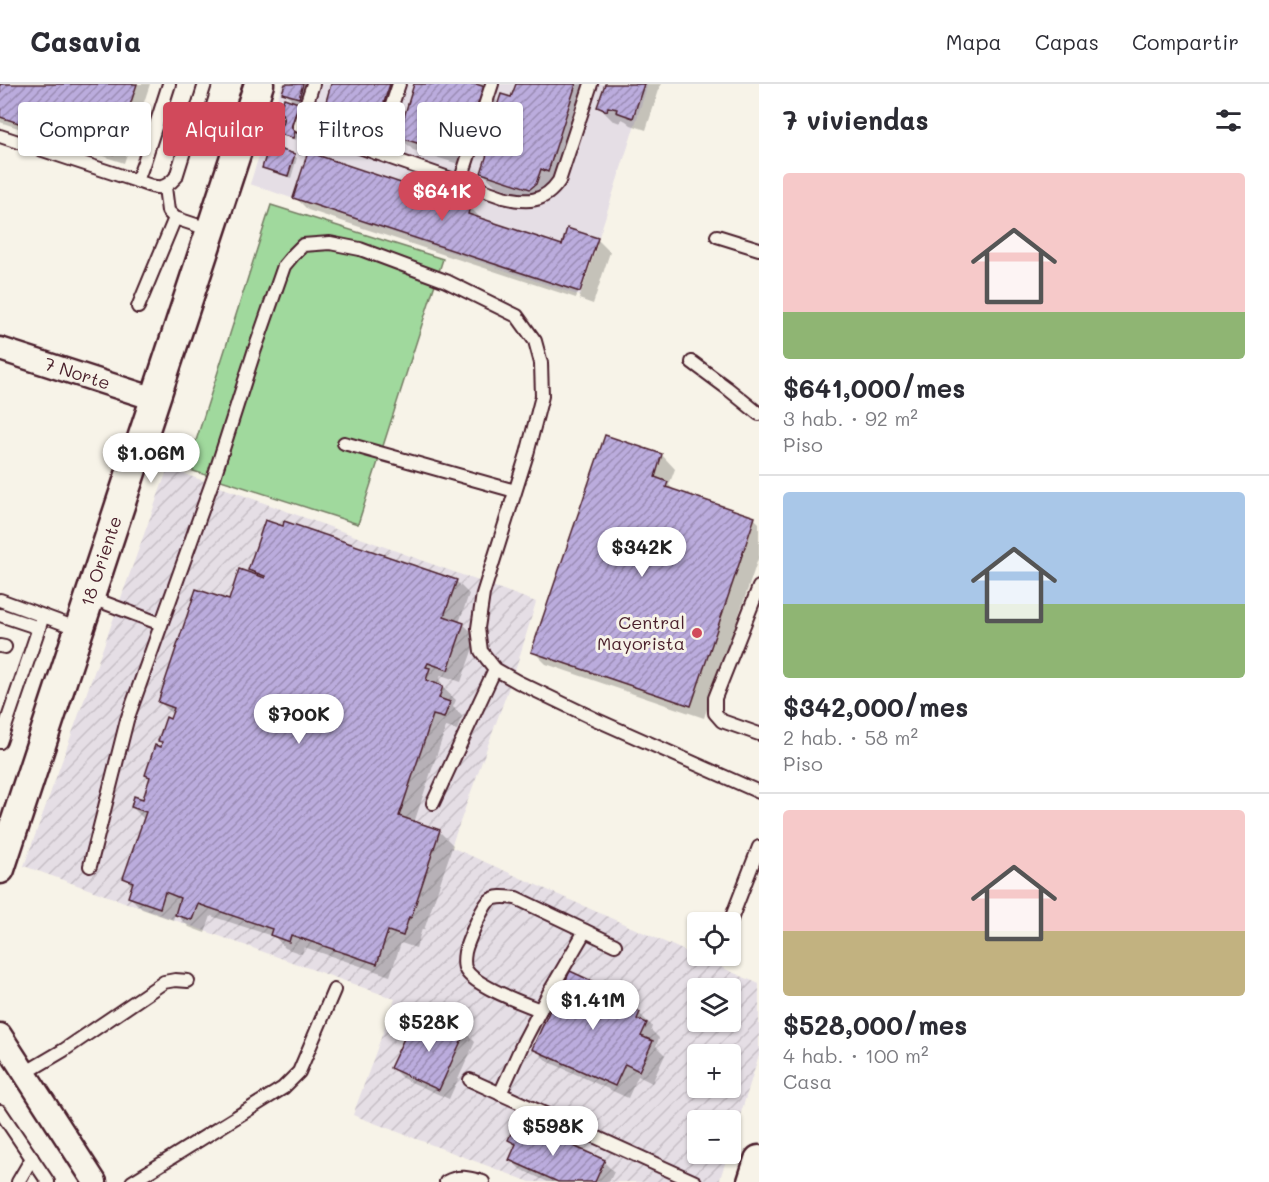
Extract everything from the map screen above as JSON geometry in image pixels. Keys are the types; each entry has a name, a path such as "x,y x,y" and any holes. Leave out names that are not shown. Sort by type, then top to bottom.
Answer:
{"street":[{"name":"18 Oriente","path":"0,869 5,836 79,629 211,230 241,156"},
{"name":"7 Norte","path":"0,349 154,399"},
{"path":"0,1035 95,1182"},
{"path":"752,1182 759,1160"}],"lane":[{"path":"137,181 169,84"},
{"path":"0,136 155,188 165,187 176,177 205,84"},
{"path":"307,102 313,84"},
{"path":"393,102 399,84"},
{"path":"460,182 492,84"},
{"path":"385,156 518,201 531,200 552,192 559,181 591,84"},
{"path":"165,187 168,210 175,218 211,230"},
{"path":"138,307 175,218"},
{"path":"717,236 759,249"},
{"path":"90,866 126,720 214,477 284,266 303,245 330,243 360,249 446,282 518,316 536,341 541,363 542,396 483,594 478,628 481,651 495,669 597,720 759,792"},
{"path":"692,362 759,414"},
{"path":"344,443 515,491"},
{"path":"759,586 715,699 715,713 722,721 759,734"},
{"path":"89,597 161,624"},
{"path":"0,600 41,622"},
{"path":"0,615 79,629"},
{"path":"0,742 41,622"},
{"path":"433,803 495,669"},
{"path":"734,912 759,847"},
{"path":"540,1010 497,992 467,972 464,963 465,949 488,901 500,897 516,898 615,945"},
{"path":"500,1094 540,1010 585,931"},
{"path":"26,1073 164,982 188,981"},
{"path":"132,1182 283,1089 299,1072 334,990"},
{"path":"470,1080 695,1182"},
{"path":"0,1111 48,1182"},
{"path":"0,1135 8,1122"},
{"path":"18,1182 32,1158"},
{"path":"446,1182 454,1178 466,1177 483,1182"}],"shaded area":[{"path":"282,84 648,84 580,296 250,184 259,156 285,156 285,102 276,102"},
{"path":"168,468 536,602 517,665 451,847 687,952 687,966 719,966 759,984 759,1055 741,1113 741,1110 687,1110 687,1164 725,1164 719,1182 530,1182 353,1115 395,999 24,866"}],"green space":[{"path":"271,205 443,259 358,524 187,469"}],"building":[{"path":"0,84 137,84 131,102 18,102 18,123 0,117"},
{"path":"285,84 303,84 299,98 282,93"},
{"path":"331,84 390,84 384,102 326,102"},
{"path":"414,84 476,84 485,87 480,102 417,102 417,143 405,139 405,114"},
{"path":"516,84 576,84 548,172 541,169 536,184 530,189 481,173 486,156 523,156 523,102 498,102 501,94 511,97"},
{"path":"605,84 644,84 633,118 616,112 617,109 608,107 607,111 597,107"},
{"path":"284,98 297,103 297,126 293,138 285,136 285,102 283,102"},
{"path":"285,151 295,154 288,176 262,168 266,156 285,156"},
{"path":"307,156 320,156 470,206 468,214 562,245 567,228 598,238 580,292 293,198"},
{"path":"605,435 662,454 655,477 668,482 666,487 755,517 691,706 531,652"},
{"path":"265,520 283,526 284,521 457,580 444,616 464,623 448,670 428,663 426,667 430,668 426,680 443,686 439,698 450,702 444,718 433,715 399,816 440,830 403,936 388,931 377,964 291,935 289,942 270,935 272,929 198,904 192,920 175,915 180,898 165,892 160,908 128,897 133,882 123,878 146,812 131,807 134,796 143,799 150,777 145,775 155,745 161,747 162,742 158,741 166,717 170,719 174,708 158,702 196,589 229,600 239,569 265,578 265,576 248,570"},
{"path":"570,971 629,998 626,1005 640,1012 637,1019 647,1023 641,1036 653,1041 639,1071 625,1064 615,1086 532,1049"},
{"path":"434,1016 466,1030 439,1090 390,1068 408,1030 424,1038"},
{"path":"517,1121 605,1160 595,1182 558,1182 509,1160 516,1144 508,1140"}],"place":[{"name":"Central Mayorista","path":"697,633"}]}
